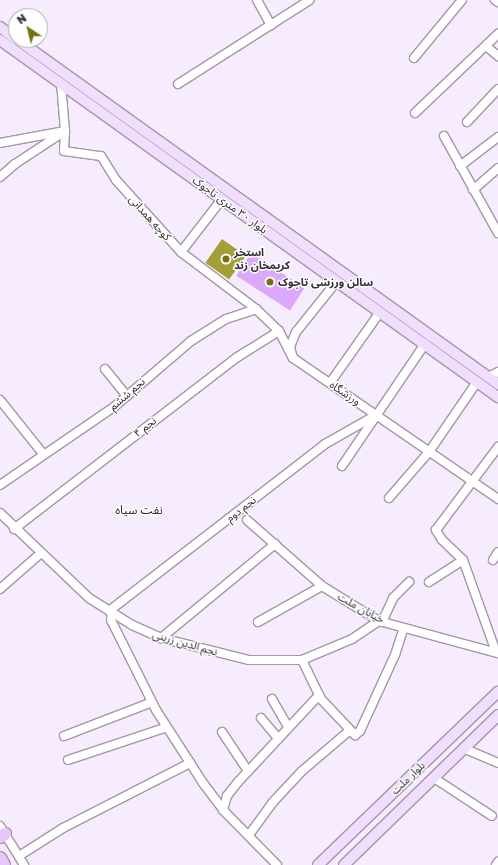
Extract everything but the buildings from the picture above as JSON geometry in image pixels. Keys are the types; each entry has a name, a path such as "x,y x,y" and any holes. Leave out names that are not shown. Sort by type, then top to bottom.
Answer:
{"highway":[{"path":"0,858 4,865"}],"main road":[{"name":"بلوار ۳۰ متری تاجوک","path":"0,40 498,397"},
{"name":"بلوار ۳۰ متری تاجوک","path":"30,48 498,384"},
{"name":"بلوار ملت","path":"318,865 498,692"},
{"name":"بلوار ملت","path":"344,865 498,715"}],"street":[{"path":"257,0 271,25"},
{"path":"178,84 310,0"},
{"path":"414,58 462,0"},
{"path":"415,113 498,34"},
{"path":"486,46 498,56"},
{"path":"61,83 64,131"},
{"path":"467,122 498,89"},
{"path":"0,143 64,131"},
{"path":"0,177 15,164 64,131"},
{"name":"کوچه همدانی","path":"64,131 64,151 101,156 116,180 181,252 256,309 279,331 293,358"},
{"path":"444,136 498,233"},
{"path":"460,166 498,137"},
{"path":"473,190 498,168"},
{"path":"181,252 222,199"},
{"path":"293,358 290,347 296,332 337,282"},
{"name":"نجم ششم","path":"0,485 127,396 191,341 226,319 256,309"},
{"path":"330,383 380,312"},
{"name":"نجم ۴","path":"14,528 236,358 279,331"},
{"path":"342,466 424,344"},
{"name":"ورزشگاه","path":"293,358 429,452 474,481 498,499"},
{"path":"105,369 127,396"},
{"path":"488,377 498,372"},
{"path":"389,498 429,452 477,382"},
{"path":"0,400 44,455"},
{"name":"نجم دوم","path":"110,612 326,444 376,415"},
{"path":"497,652 463,560 442,540 436,530 474,481 498,446"},
{"name":"نجم الدین زرینی","path":"0,513 89,598 132,625 161,638 249,660 302,660 352,639 380,621"},
{"name":"خیابان ملت","path":"246,520 322,586 380,621 497,652"},
{"path":"161,638 275,544"},
{"path":"493,560 498,552"},
{"path":"0,589 41,553"},
{"path":"429,582 463,560"},
{"path":"380,621 393,598 409,582"},
{"path":"258,622 322,586"},
{"path":"110,612 111,620 152,702 190,763 223,810 249,835 276,865"},
{"path":"302,660 319,695 349,731 355,735 360,731 395,655 404,628"},
{"path":"223,810 227,796 277,737 319,695"},
{"path":"272,699 288,727"},
{"path":"64,736 152,702"},
{"path":"261,718 277,737"},
{"path":"68,760 167,727"},
{"path":"249,835 273,802 302,771 349,731"},
{"path":"222,732 248,771"},
{"path":"463,748 498,763"},
{"path":"18,856 63,828 119,802 190,763"},
{"path":"434,778 492,816"},
{"path":"2,832 24,865"}],"shaded area":[{"name":"استخر کریمخان زند","path":"222,239 246,256 229,279 205,263"}],"place":[{"name":"استخر کریمخان زند","path":"226,259"},
{"name":"سالن ورزشی تاجوک","path":"270,282"}],"district":[{"name":"نفت سیاه","path":"139,510"}]}
